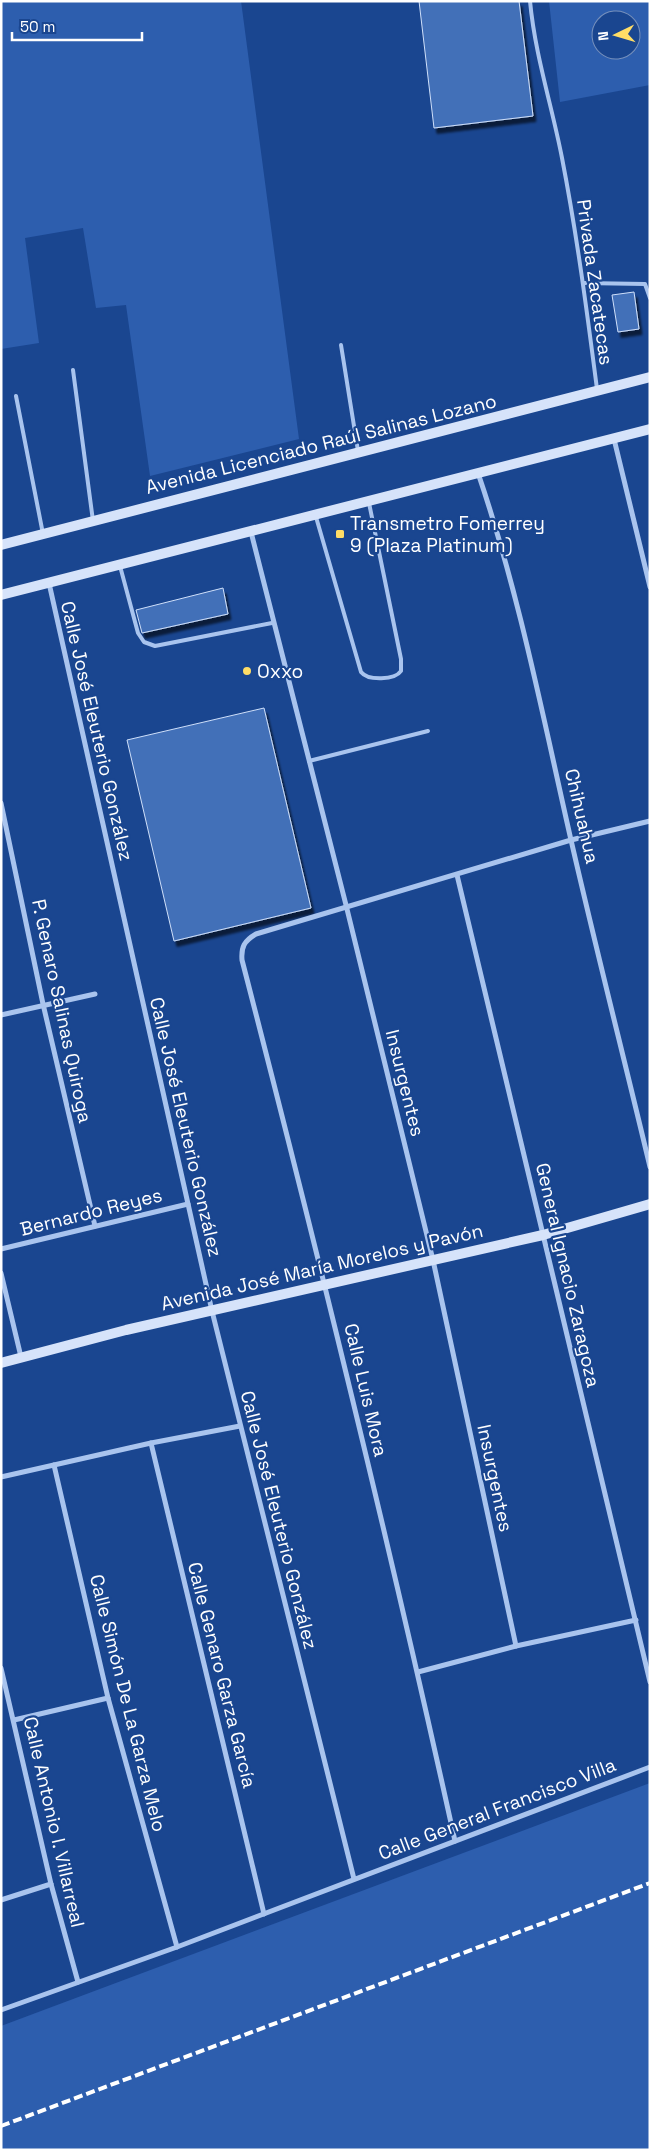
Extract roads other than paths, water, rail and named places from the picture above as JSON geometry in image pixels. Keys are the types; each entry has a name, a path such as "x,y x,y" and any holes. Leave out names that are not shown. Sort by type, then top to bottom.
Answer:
{"main road":[{"name":"Avenida Licenciado Raúl Salinas Lozano","path":"1,545 650,377"},
{"path":"1,595 120,563 650,429"},
{"name":"Avenida José María Morelos y Pavón","path":"1,1363 126,1330 326,1286 543,1235 650,1204"}],"street":[{"path":"614,439 650,587"},
{"name":"Chihuahua","path":"478,474 504,553 527,638 571,840 650,1167"},
{"name":"Insurgentes","path":"250,531 346,905 433,1260 516,1646"},
{"name":"Calle José Eleuterio González","path":"49,583 212,1311 354,1879"},
{"name":"P. Genaro Salinas Quiroga","path":"1,803 43,1004 95,1226"},
{"path":"346,905 457,875 571,840 650,820"},
{"name":"General Ignacio Zaragoza","path":"457,875 650,1682"},
{"name":"Calle Luis Mora","path":"346,905 256,934 246,940 241,949 326,1286 418,1672 455,1841"},
{"path":"1,1015 43,1004 95,994"},
{"name":"Bernardo Reyes","path":"1,1249 188,1204"},
{"path":"1,1273 21,1358"},
{"path":"1,1477 151,1443 240,1426"},
{"name":"Calle Genaro Garza García","path":"151,1443 264,1914"},
{"name":"Calle Simón De La Garza Melo","path":"54,1465 108,1698 177,1947"},
{"path":"418,1672 516,1646 636,1620"},
{"name":"Calle Antonio I. Villarreal","path":"1,1668 51,1884 78,1982"},
{"path":"14,1720 108,1698"},
{"name":"Calle General Francisco Villa","path":"1,2010 177,1947 650,1767"},
{"path":"1,1900 51,1884"}],"lane":[{"name":"Privada Zacatecas","path":"530,1 533,29 566,178 583,283 597,391"},
{"path":"583,283 645,284 650,298"},
{"path":"341,345 358,453"},
{"path":"73,370 93,520"},
{"path":"16,396 43,534"},
{"path":"315,514 361,672 368,678 396,676 401,671 401,659 369,500"},
{"path":"120,563 138,632 144,642 155,646 169,645 272,622"},
{"path":"309,761 428,731"}],"railway":[{"path":"1,2126 650,1883"}],"place":[{"name":"Transmetro Fomerrey 9 (Plaza Platinum)","path":"340,534"},
{"name":"Oxxo","path":"247,671"}]}
